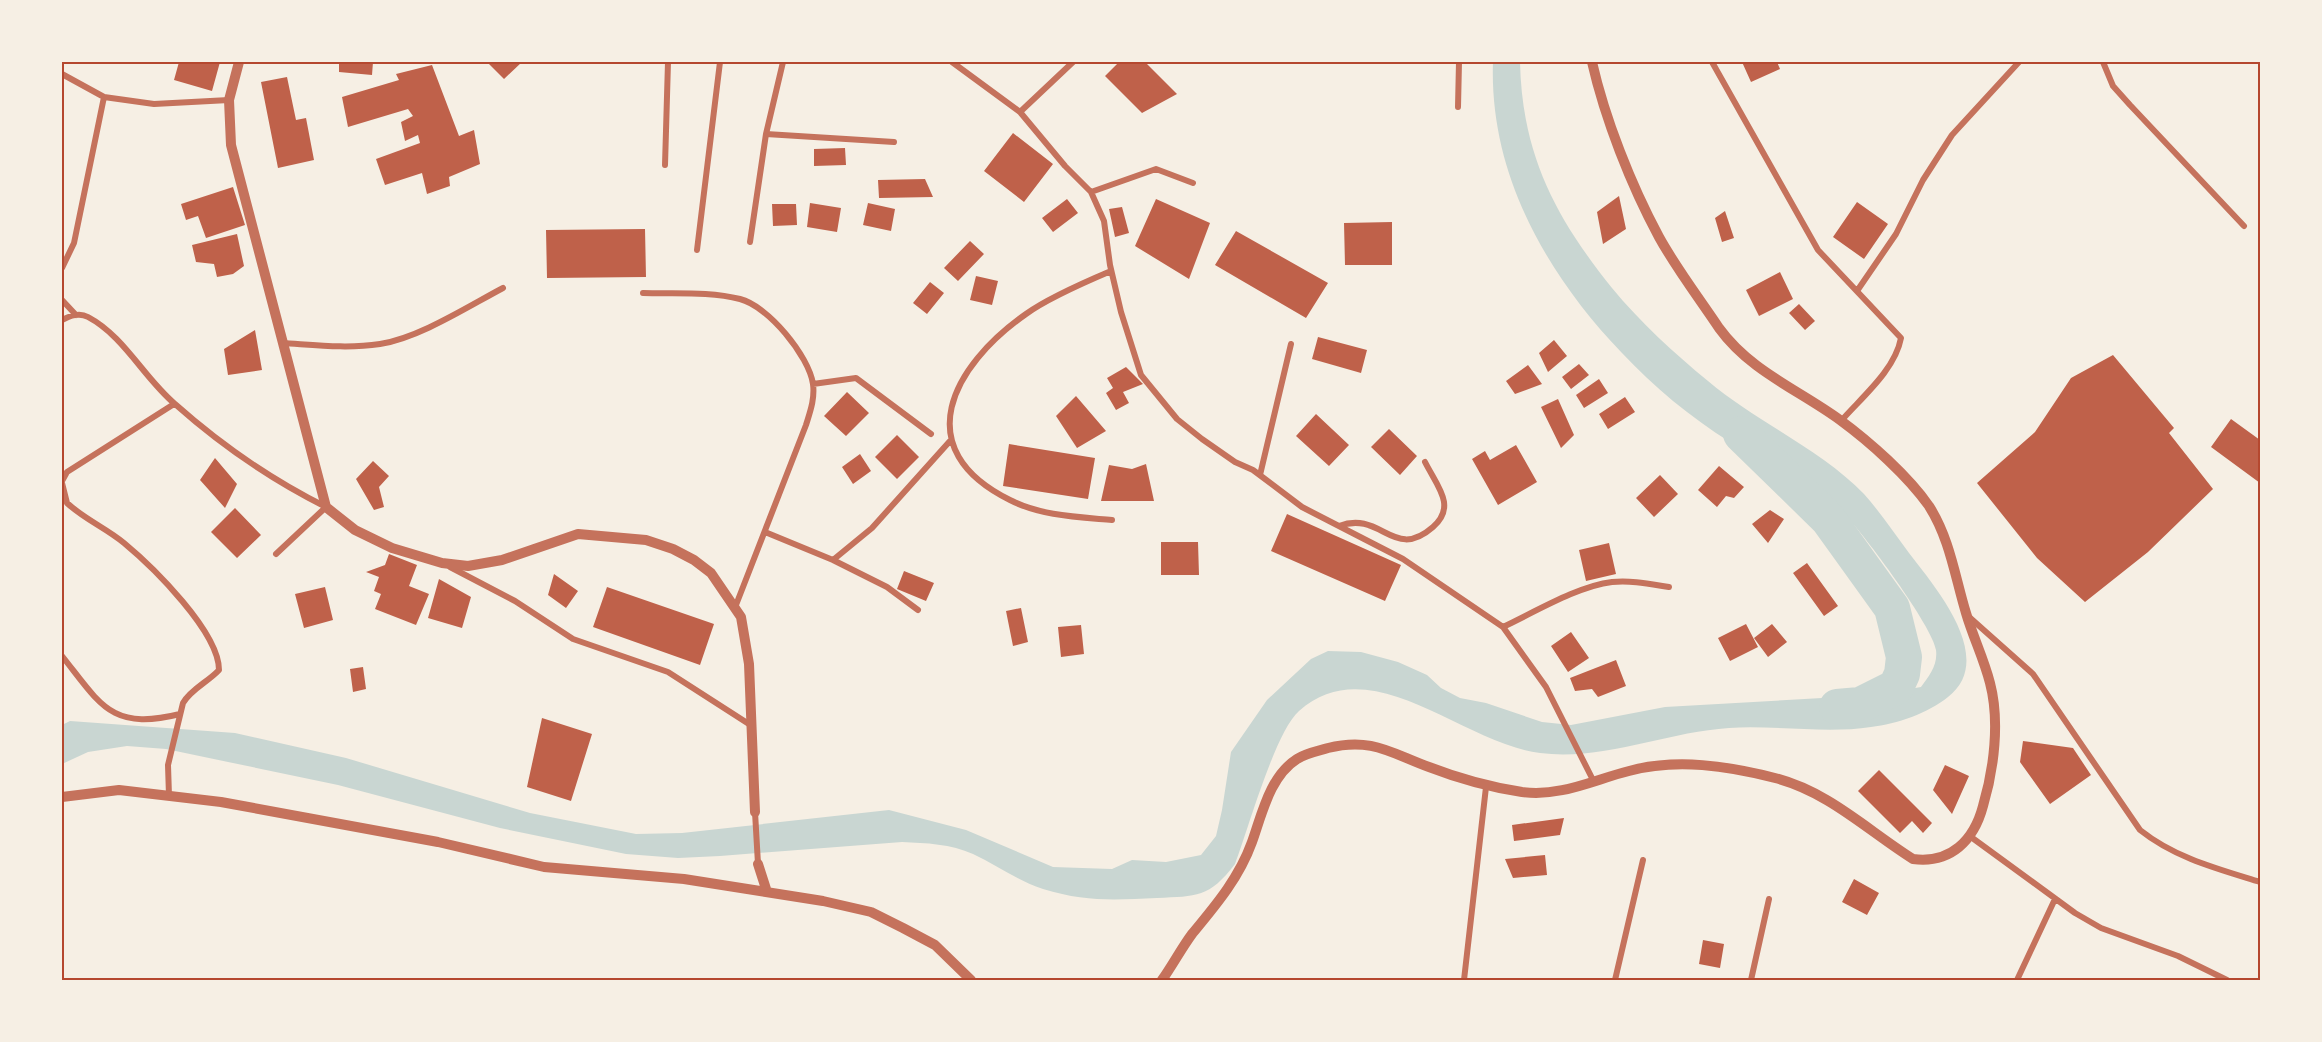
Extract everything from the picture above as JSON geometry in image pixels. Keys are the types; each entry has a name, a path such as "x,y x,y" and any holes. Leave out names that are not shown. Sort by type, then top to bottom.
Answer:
{"street":[{"path":"239,62 229,100 231,146 326,507"},
{"path":"665,165 668,62"},
{"path":"697,250 720,62"},
{"path":"750,242 766,134 783,62"},
{"path":"952,62 1020,112 1065,166 1091,192 1104,221 1111,271 1141,375 1177,419 1235,462 1260,475 1302,507 1403,559 1503,627 1546,687 1595,783"},
{"path":"1020,112 1073,62"},
{"path":"1458,107 1459,62"},
{"path":"1162,981 1191,936 1229,890 1251,844 1262,809 1276,781 1296,759 1339,745 1367,743 1486,787 1528,793 1560,792 1595,783 1630,770 1660,766 1690,764 1727,768 1803,786 1829,799 1913,859 1929,861 1955,851 1971,837 1978,824 1994,750 1991,685 1966,613 1950,551 1929,507 1906,479 1841,421 1750,363 1721,330 1660,238 1628,172 1592,62"},
{"path":"1712,62 1818,250 1901,338 1898,352 1886,369 1841,421"},
{"path":"1857,291 1896,234 1923,180 1952,135 2019,62"},
{"path":"2103,62 2113,86 2124,99 2244,226"},
{"path":"62,74 104,98 154,104 229,100"},
{"path":"62,268 76,235 104,98"},
{"path":"766,134 894,142"},
{"path":"1091,192 1156,169 1193,183"},
{"path":"1111,271 1026,314 979,358 962,382 950,408 950,441 966,470 1010,500 1055,515 1112,520"},
{"path":"282,344 349,347 383,344 458,312 503,288"},
{"path":"643,293 718,296 742,299 757,306 772,317 807,365 813,384 813,404 806,425 736,605"},
{"path":"62,300 76,315"},
{"path":"62,320 76,315 85,315 112,336 174,404 252,463 294,491 326,507 355,530 392,548 442,563 468,566 502,560 578,534 612,535 646,540 673,549 694,560 711,573 736,605 741,617 748,656 758,864 767,892"},
{"path":"1260,475 1292,344"},
{"path":"813,384 856,378 931,434"},
{"path":"169,796 168,765 180,714 188,695 211,679 219,670 219,658 212,642 184,603 123,543 67,503 62,482 67,472 174,404"},
{"path":"833,560 872,528 950,441"},
{"path":"1339,526 1359,521 1402,540 1411,541 1420,538 1443,519 1446,510 1445,502 1425,462"},
{"path":"276,554 326,507"},
{"path":"765,531 833,560 887,587 918,610"},
{"path":"442,563 515,601 573,639 682,680 752,727"},
{"path":"1503,627 1600,585 1637,582 1669,587"},
{"path":"1966,613 2033,675 2140,830 2156,843 2185,858 2260,882"},
{"path":"62,656 94,697 123,716 144,721 180,714"},
{"path":"1464,981 1486,787"},
{"path":"62,797 119,790 221,802 427,840 544,867 684,879 871,912 934,945 971,981"},
{"path":"1971,837 2055,899 2101,928 2178,956 2227,981"},
{"path":"1615,981 1643,860"},
{"path":"1751,981 1769,899"},
{"path":"2017,981 2055,899"}],"shaded area":[{"path":"1493,62 1520,62 1527,126 1545,183 1574,236 1612,288 1658,337 1726,396 1809,449 1847,478 1876,508 1933,585 1957,624 1964,644 1966,663 1962,681 1940,703 1912,717 1871,727 1837,730 1729,728 1611,750 1564,754 1540,753 1510,746 1418,705 1387,694 1356,689 1327,694 1299,711 1290,722 1263,783 1235,864 1226,875 1201,893 1127,899 1086,898 1043,889 973,854 938,845 902,842 678,858 626,854 500,828 338,785 166,749 127,746 88,752 62,764 62,725 70,721 235,733 346,758 530,813 636,834 682,833 889,810 966,830 1053,867 1112,869 1132,860 1166,862 1201,855 1216,836 1231,752 1267,700 1311,659 1328,651 1361,652 1398,662 1427,675 1441,688 1460,698 1486,703 1542,722 1571,725 1665,707 1875,695 1921,687 1936,661 1936,650 1932,638 1897,581 1854,525 1837,509 1783,472 1735,445 1673,401 1622,353 1569,290 1528,220 1512,182 1501,143 1494,103"}],"building":[{"path":"179,62 220,62 212,91 174,80"},
{"path":"339,62 373,62 372,75 339,72"},
{"path":"487,62 522,62 504,79"},
{"path":"1119,62 1145,62 1177,94 1142,113 1105,76"},
{"path":"1742,62 1777,62 1780,69 1751,82"},
{"path":"432,65 459,136 474,130 480,164 449,177 450,186 427,194 422,173 385,185 376,159 420,143 418,135 405,141 401,122 413,116 408,109 348,127 342,97 399,80 396,74"},
{"path":"287,77 296,120 306,118 314,160 278,168 261,82"},
{"path":"1013,133 1053,164 1024,202 984,171"},
{"path":"845,148 846,165 814,166 814,149"},
{"path":"925,179 933,197 879,198 878,180"},
{"path":"233,187 245,225 206,238 198,216 186,220 181,204"},
{"path":"1619,196 1626,229 1603,244 1597,212"},
{"path":"1067,199 1078,213 1053,232 1042,218"},
{"path":"1156,199 1210,223 1189,279 1135,246"},
{"path":"1857,202 1888,224 1864,259 1833,237"},
{"path":"810,203 841,208 837,232 807,227"},
{"path":"868,203 895,209 891,231 863,225"},
{"path":"772,204 796,204 797,225 773,226"},
{"path":"1122,207 1129,233 1115,237 1109,209"},
{"path":"1725,211 1734,238 1722,242 1715,218"},
{"path":"1392,222 1392,265 1345,265 1344,223"},
{"path":"645,229 646,277 547,278 546,230"},
{"path":"1236,231 1328,283 1306,318 1215,265"},
{"path":"237,234 244,266 233,274 217,277 214,264 196,262 192,245"},
{"path":"970,241 984,254 958,281 944,268"},
{"path":"1780,272 1793,299 1759,316 1746,290"},
{"path":"976,276 998,281 992,305 970,300"},
{"path":"930,282 944,293 927,314 913,303"},
{"path":"1799,304 1815,321 1805,330 1789,313"},
{"path":"255,330 262,370 228,375 224,349"},
{"path":"1318,337 1367,350 1361,373 1312,359"},
{"path":"1554,340 1567,356 1548,372 1539,353"},
{"path":"2113,355 2174,428 2169,433 2213,489 2148,552 2085,602 2037,558 1977,483 2035,432 2071,378"},
{"path":"1579,364 1589,375 1571,389 1562,377"},
{"path":"1528,365 1542,384 1515,394 1506,381"},
{"path":"1126,367 1143,384 1123,392 1129,403 1116,410 1106,393 1113,388 1107,378"},
{"path":"1599,379 1608,393 1584,408 1576,395"},
{"path":"847,392 869,413 846,436 824,416"},
{"path":"1076,396 1106,431 1077,448 1056,416"},
{"path":"1625,397 1635,412 1608,429 1599,414"},
{"path":"1558,399 1574,435 1561,448 1541,407"},
{"path":"1316,414 1349,445 1329,466 1296,436"},
{"path":"2231,419 2260,440 2260,483 2211,447"},
{"path":"1389,429 1417,456 1400,475 1371,447"},
{"path":"897,435 919,457 897,479 875,457"},
{"path":"1009,444 1095,458 1088,499 1003,486"},
{"path":"1516,445 1537,482 1498,505 1472,459 1485,451 1490,460"},
{"path":"860,454 871,471 853,484 842,467"},
{"path":"215,458 237,484 225,508 200,480"},
{"path":"373,461 389,476 379,487 384,507 374,510 356,479"},
{"path":"1146,464 1154,501 1101,501 1109,465 1132,469"},
{"path":"1719,466 1744,487 1734,498 1726,496 1717,507 1698,490"},
{"path":"1660,475 1678,494 1654,517 1636,498"},
{"path":"235,508 261,535 237,558 211,532"},
{"path":"1770,510 1784,519 1768,543 1752,524"},
{"path":"1287,514 1401,565 1385,601 1271,551"},
{"path":"1161,542 1198,542 1199,575 1161,575"},
{"path":"1609,543 1616,574 1586,581 1579,550"},
{"path":"389,554 417,565 409,586 429,594 416,625 375,609 381,594 374,591 379,577 366,572 385,565"},
{"path":"1807,563 1838,606 1824,616 1793,573"},
{"path":"904,571 934,583 926,601 897,589"},
{"path":"554,574 578,591 566,608 548,595"},
{"path":"439,579 471,597 462,628 428,618"},
{"path":"325,587 333,620 304,628 295,594"},
{"path":"607,587 714,624 700,665 593,627"},
{"path":"1021,608 1028,642 1013,646 1006,611"},
{"path":"1746,624 1758,647 1730,661 1718,638"},
{"path":"1772,624 1787,642 1768,657 1754,638"},
{"path":"1081,625 1084,654 1061,657 1058,627"},
{"path":"1571,632 1589,658 1568,672 1551,646"},
{"path":"1616,660 1626,686 1598,697 1592,689 1575,691 1570,678"},
{"path":"363,667 366,689 353,692 350,669"},
{"path":"542,718 592,734 571,801 527,787"},
{"path":"2023,741 2073,748 2091,775 2050,804 2020,762"},
{"path":"1945,765 1969,776 1952,814 1933,790"},
{"path":"1879,770 1932,823 1923,833 1912,821 1900,833 1858,791"},
{"path":"1564,818 1560,835 1514,841 1512,825"},
{"path":"1545,855 1547,875 1513,878 1505,859"},
{"path":"1854,879 1879,893 1867,915 1842,902"},
{"path":"1703,940 1724,944 1720,968 1699,964"}],"waterway":[{"path":"1741,434 1828,519 1892,608 1904,657 1902,674 1896,687 1860,705 1837,707"}]}
